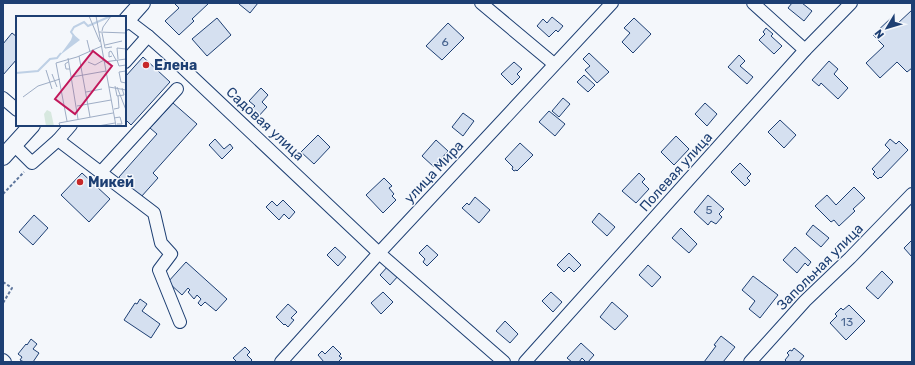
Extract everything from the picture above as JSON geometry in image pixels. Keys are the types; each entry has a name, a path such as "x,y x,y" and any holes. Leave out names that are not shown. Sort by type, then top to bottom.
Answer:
{"main road":[{"path":"126,21 142,3"},
{"path":"8,151 31,126"}],"street":[{"path":"482,3 554,64"},
{"name":"улица Мира","path":"281,362 554,64 612,3"},
{"path":"753,3 805,50"},
{"name":"Полевая улица","path":"525,362 805,50 851,3"},
{"name":"Садовая улица","path":"126,21 148,36 380,253 504,362"},
{"path":"126,61 148,36"},
{"path":"101,172 177,89"},
{"path":"3,98 16,109"},
{"path":"8,151 32,163 58,140 70,126"},
{"path":"58,140 154,213 161,243 171,254 159,270 180,322"},
{"name":"Запольная улица","path":"750,362 805,301 850,258 912,194"}],"path":[{"path":"3,194 32,163"},
{"path":"3,282 12,288 3,303"}],"building":[{"path":"174,3 209,3 192,19 194,21 179,35 165,21 179,8"},
{"path":"258,3 250,13 239,4"},
{"path":"792,3 802,3 812,11 804,21 788,8"},
{"path":"912,10 912,68 907,72 897,62 880,78 866,63 884,46 873,35 891,18 897,24"},
{"path":"552,17 563,26 558,32 556,30 549,37 537,26 543,19 547,23"},
{"path":"217,18 231,35 207,56 192,39"},
{"path":"634,18 651,34 633,53 622,42 630,33 624,28"},
{"path":"448,23 464,38 442,60 426,46"},
{"path":"766,28 773,34 771,36 782,46 774,54 759,40 765,34 763,32"},
{"path":"12,33 16,36 16,60 3,75 3,44"},
{"path":"589,53 609,72 597,83 585,70 590,66 583,59"},
{"path":"739,55 745,61 740,66 753,77 747,84 728,67"},
{"path":"143,57 170,82 131,125 126,120 126,76"},
{"path":"829,61 838,69 834,74 848,88 838,99 821,83 819,86 812,80"},
{"path":"514,62 522,69 517,74 520,77 512,85 501,74"},
{"path":"584,75 595,85 588,92 577,82"},
{"path":"261,88 268,95 262,102 267,107 257,118 250,111 255,106 249,101"},
{"path":"563,98 570,104 559,117 552,111"},
{"path":"173,103 197,124 153,173 158,178 141,197 119,177 157,134 150,128"},
{"path":"705,103 717,114 707,126 695,114"},
{"path":"549,111 565,124 555,136 539,122"},
{"path":"463,113 474,121 463,136 452,127"},
{"path":"780,120 796,135 784,148 768,132"},
{"path":"318,135 330,147 314,164 301,152"},
{"path":"676,136 689,149 674,165 661,152"},
{"path":"215,139 224,149 230,144 233,148 222,159 209,145"},
{"path":"890,139 896,144 899,141 908,150 881,178 880,177 878,179 873,174 875,172 872,169 890,150 885,145"},
{"path":"436,140 448,151 434,167 422,156"},
{"path":"520,143 533,155 517,171 514,171 512,169 513,167 505,159"},
{"path":"740,163 751,174 747,178 750,181 745,186 731,172"},
{"path":"82,173 110,199 89,222 61,195"},
{"path":"639,173 645,179 642,182 649,189 636,203 622,191"},
{"path":"384,178 392,186 389,188 394,194 392,196 396,200 383,213 366,195"},
{"path":"854,187 865,198 853,209 855,211 839,226 834,220 831,222 815,206 827,195 836,205"},
{"path":"708,195 724,209 719,214 722,217 716,224 711,221 708,225 694,212"},
{"path":"475,197 490,210 479,223 462,208 467,203 469,205"},
{"path":"283,200 295,212 289,219 284,214 279,220 266,207 272,201 277,206"},
{"path":"599,213 615,227 607,236 592,222"},
{"path":"34,215 48,228 33,245 19,232"},
{"path":"813,225 829,238 821,247 806,234"},
{"path":"681,228 697,244 689,253 672,238"},
{"path":"912,240 912,257 904,248"},
{"path":"427,245 438,255 427,266 423,262 425,259 419,253"},
{"path":"335,247 346,257 338,266 327,255"},
{"path":"795,247 811,262 808,266 805,263 797,273 783,260"},
{"path":"569,253 581,265 574,272 569,267 564,272 557,265"},
{"path":"186,262 227,299 216,311 205,302 201,306 198,303 201,299 197,295 194,299 188,292 190,290 188,288 182,295 168,282"},
{"path":"389,265 399,275 390,285 380,275"},
{"path":"648,265 661,277 652,287 639,275"},
{"path":"882,271 893,282 878,299 866,288"},
{"path":"753,276 778,295 760,318 749,309 755,301 742,290"},
{"path":"383,292 393,302 381,314 371,303"},
{"path":"551,292 562,302 553,312 542,301"},
{"path":"140,299 147,304 142,311 160,324 151,338 124,320 135,303 137,304"},
{"path":"612,302 628,316 615,330 600,317"},
{"path":"288,304 297,312 291,318 294,320 288,327 276,317"},
{"path":"849,305 865,321 846,340 830,323 837,316 835,314 841,308 843,310"},
{"path":"505,321 518,334 510,343 496,331"},
{"path":"721,336 735,347 723,362 704,362 716,346 714,345"},
{"path":"31,339 37,344 33,349 39,353 33,362 24,362 20,360 22,357 18,354"},
{"path":"581,343 594,355 588,362 582,358 579,362 572,362 567,358"},
{"path":"333,346 341,354 339,356 342,358 338,362 324,362 318,355 322,351 325,354"},
{"path":"245,347 250,352 247,355 252,360 250,362 237,362 233,358"},
{"path":"794,348 804,356 799,362 787,362 785,360 789,355 787,353 790,350 792,351"}],"place":[{"name":"Елена","path":"146,65"},
{"name":"Микей","path":"80,182"}]}
